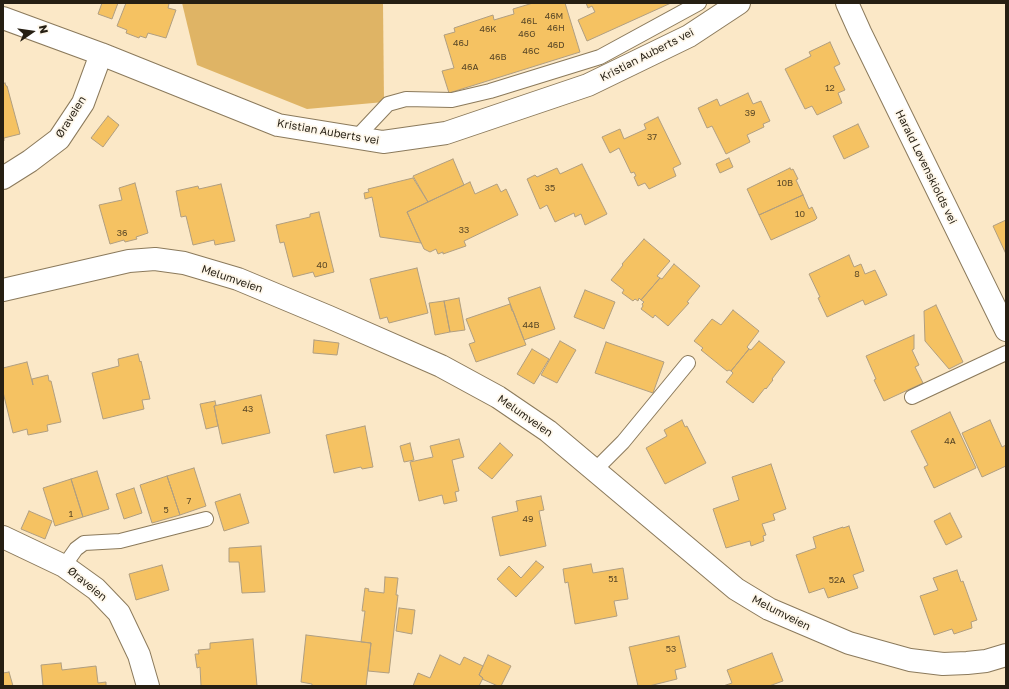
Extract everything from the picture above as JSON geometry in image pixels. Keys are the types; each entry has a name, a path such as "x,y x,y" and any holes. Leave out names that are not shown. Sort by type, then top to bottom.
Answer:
{"street":[{"name":"Kristian Auberts vei","path":"3,18 101,54 278,124 383,142 446,134 588,85 689,36 739,3"},
{"name":"Harald Løvenskiolds vei","path":"847,3 863,39 1006,330"},
{"name":"Øraveien","path":"3,178 30,161 59,139 83,103 101,54"},
{"name":"Melumveien","path":"3,290 129,261 155,259 184,263 238,279 329,317 453,373 504,401 548,431 736,589 769,609 849,644 910,660 943,664 967,663 986,661 1006,655"},
{"name":"Øraveien","path":"3,537 64,566 96,589 119,613 139,655 148,686"}],"lane":[{"path":"356,138 388,104 406,98 452,100 600,57 699,3"},
{"path":"912,397 1006,353"},
{"path":"595,470 623,442 688,363"},
{"path":"64,566 76,549 84,543 120,541 206,519"}],"shaded area":[{"path":"182,3 383,3 384,102 307,109 197,65"}],"building":[{"path":"102,3 118,3 112,19 98,14"},
{"path":"126,3 166,3 169,4 168,8 176,10 166,38 148,33 146,38 140,36 139,38 126,33 127,30 117,26"},
{"path":"533,3 565,3 580,52 449,93 442,71 454,68 444,35 455,32 454,28 493,15 494,20 514,14 513,9"},
{"path":"586,3 671,3 587,41 578,20 595,12 592,6 588,8"},
{"path":"830,42 840,64 834,67 845,90 838,93 842,103 817,115 812,106 805,109 785,69 811,56 809,52"},
{"path":"5,83 20,134 4,138 3,141 3,84"},
{"path":"748,93 753,104 761,101 770,121 763,124 764,127 747,135 750,142 726,154 712,126 707,128 698,108 717,99 720,106"},
{"path":"108,116 119,125 103,147 91,138"},
{"path":"658,117 681,164 673,168 676,176 649,189 645,183 638,186 634,177 636,176 634,172 631,173 619,148 610,153 602,137 620,129 624,139 646,129 644,124"},
{"path":"858,124 869,147 844,159 833,136"},
{"path":"729,158 733,167 720,173 716,164"},
{"path":"453,159 464,185 428,202 413,176"},
{"path":"582,164 607,214 585,225 581,214 575,217 574,213 555,222 547,205 540,209 527,179 535,175 537,177 557,168 560,174"},
{"path":"790,168 791,170 793,169 798,179 796,180 803,195 759,215 747,189"},
{"path":"413,178 428,202 407,212 421,243 380,237 372,197 365,199 364,193 369,192 368,189"},
{"path":"470,182 475,194 497,184 501,192 506,189 518,215 464,241 466,246 443,254 443,252 438,254 436,249 430,252 424,249 407,212"},
{"path":"135,183 148,233 136,237 137,239 125,242 124,240 110,244 99,205 122,200 119,188"},
{"path":"221,184 235,241 215,245 214,240 193,245 186,216 181,217 176,191 198,186 199,189"},
{"path":"803,195 809,209 812,207 817,218 771,240 759,215"},
{"path":"319,212 334,272 315,277 313,272 293,277 284,242 280,243 276,225 310,217 310,214"},
{"path":"1006,220 1006,254 993,226"},
{"path":"644,239 670,261 657,276 660,278 641,300 639,298 638,301 635,299 633,301 622,293 624,290 611,280 623,265 622,264"},
{"path":"849,255 854,267 861,264 865,274 875,270 887,295 865,305 863,300 827,317 818,298 820,297 809,274"},
{"path":"674,264 700,286 687,302 689,303 668,326 655,315 653,318 641,309 644,302 641,300 660,278 662,279"},
{"path":"417,268 428,313 389,323 387,317 380,319 370,279"},
{"path":"540,287 555,329 524,340 508,298"},
{"path":"585,290 615,302 604,329 574,317"},
{"path":"459,298 465,330 450,332 444,301"},
{"path":"444,301 450,332 435,335 429,303"},
{"path":"510,304 526,345 476,362 469,344 475,342 466,319"},
{"path":"936,305 963,362 949,369 925,341 924,311"},
{"path":"733,310 759,331 747,347 749,349 731,371 727,371 701,350 703,348 694,341 712,319 721,325"},
{"path":"914,335 914,349 912,350 919,365 915,367 923,383 884,401 874,380 876,379 866,356"},
{"path":"314,340 339,343 337,355 313,353"},
{"path":"560,341 576,350 557,383 541,375"},
{"path":"759,341 785,362 766,389 765,388 753,403 726,382 733,373 731,371 749,349 751,350"},
{"path":"606,342 664,362 653,393 595,373"},
{"path":"532,349 549,359 534,384 517,374"},
{"path":"138,354 150,399 142,400 144,409 103,419 92,373 119,366 118,359"},
{"path":"27,362 33,385 32,379 48,375 49,381 51,381 61,422 47,425 48,431 28,435 27,429 13,433 3,392 3,368"},
{"path":"261,395 270,433 222,444 214,406"},
{"path":"215,401 216,405 214,406 218,426 206,429 200,404"},
{"path":"950,412 976,468 934,488 924,467 928,465 911,431"},
{"path":"682,420 685,427 687,426 706,463 665,484 646,448 667,436 664,430"},
{"path":"990,420 1002,447 1006,445 1006,466 982,477 962,433"},
{"path":"365,426 373,467 362,469 361,467 334,473 326,435"},
{"path":"459,439 464,457 452,460 459,491 455,492 457,501 444,504 442,495 419,501 410,462 433,457 430,446"},
{"path":"410,443 414,460 404,462 400,446"},
{"path":"500,443 513,455 492,479 478,468"},
{"path":"771,464 786,509 773,514 775,520 762,524 766,535 763,536 764,541 751,546 750,541 726,548 713,509 739,500 732,477"},
{"path":"194,468 206,506 180,515 167,476"},
{"path":"97,471 109,509 83,517 71,479"},
{"path":"167,476 180,515 152,523 140,485"},
{"path":"71,479 83,517 55,526 43,488"},
{"path":"134,488 142,513 124,519 116,494"},
{"path":"240,494 249,523 224,531 215,502"},
{"path":"541,496 544,510 539,511 546,546 500,556 492,517 518,511 516,501"},
{"path":"29,511 52,521 45,539 21,529"},
{"path":"950,513 962,537 946,545 934,521"},
{"path":"849,526 864,571 853,575 858,588 828,598 824,588 809,593 796,555 816,548 813,537"},
{"path":"261,546 265,592 242,593 239,562 229,562 229,548"},
{"path":"536,561 544,567 516,597 497,579 509,566 521,578"},
{"path":"591,564 593,573 623,568 628,599 614,601 617,616 575,624 568,582 565,583 563,569"},
{"path":"162,565 169,590 136,600 129,574"},
{"path":"957,570 961,582 963,581 977,620 971,622 972,628 954,634 952,629 934,635 920,596 938,590 933,578"},
{"path":"385,577 398,578 396,595 398,595 389,673 368,671 371,643 361,642 365,611 362,611 365,588 369,589 368,591 384,593"},
{"path":"399,608 415,610 412,634 396,631"},
{"path":"306,635 371,643 366,686 312,686 312,684 301,682"},
{"path":"679,636 686,667 675,670 677,679 649,686 638,686 629,647"},
{"path":"253,639 257,686 201,686 200,667 197,668 195,654 199,654 198,650 210,649 210,643"},
{"path":"772,653 783,681 769,686 723,686 732,683 727,670"},
{"path":"440,655 460,665 464,657 483,666 479,675 483,678 479,686 413,686 418,673 430,678"},
{"path":"488,655 511,666 501,686 482,679 483,678 479,675"},
{"path":"61,663 62,670 96,666 98,683 106,682 106,686 43,686 41,665"},
{"path":"9,672 13,686 3,686 3,673"}]}
